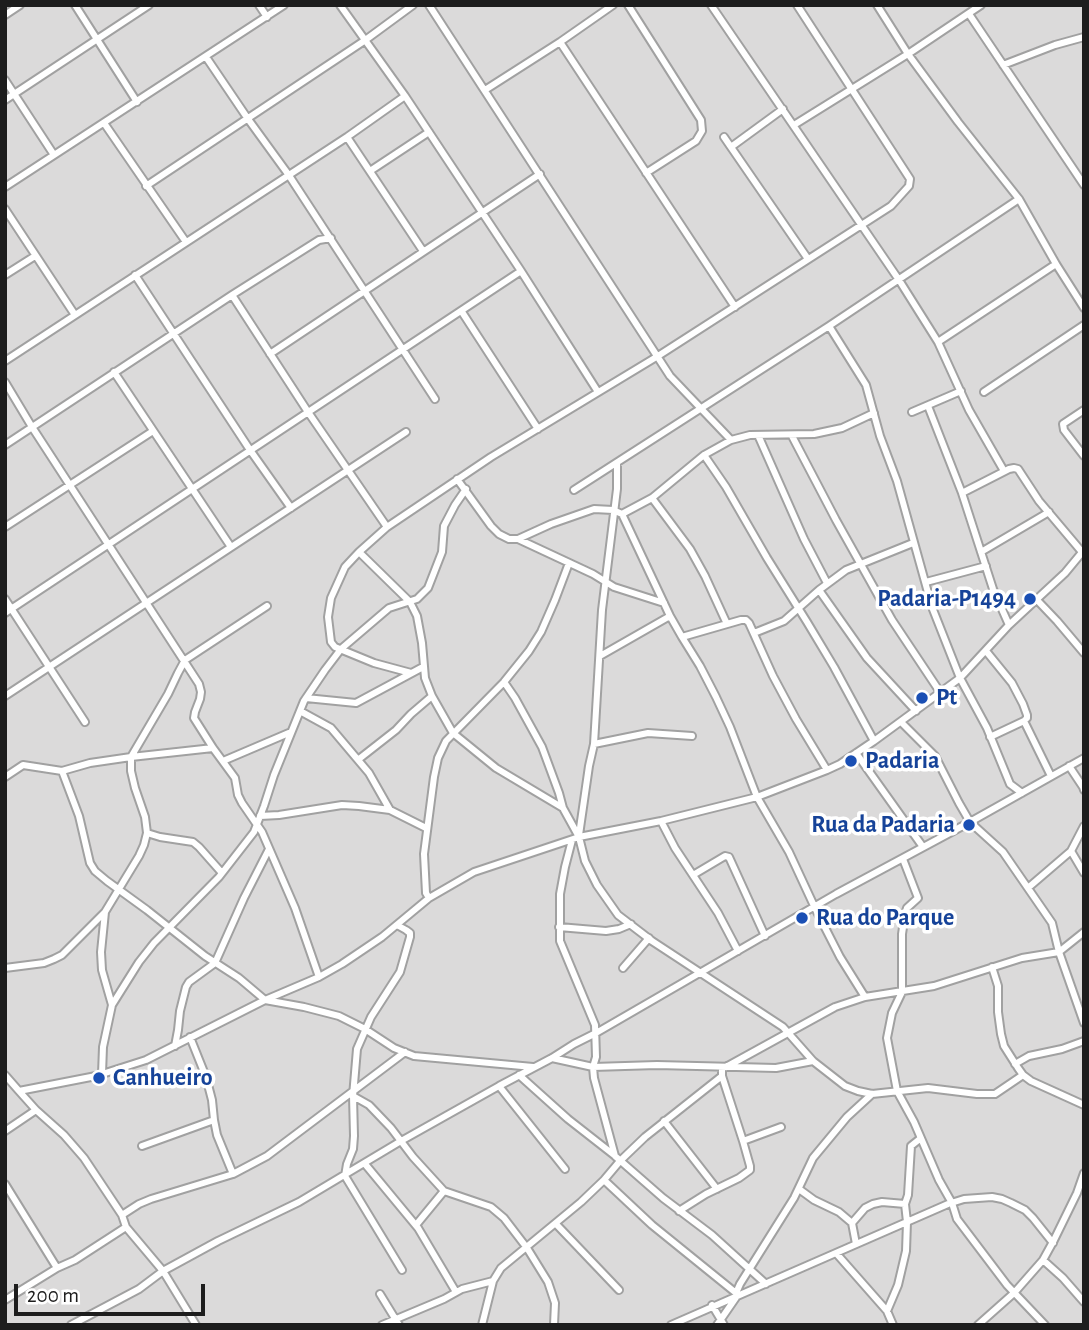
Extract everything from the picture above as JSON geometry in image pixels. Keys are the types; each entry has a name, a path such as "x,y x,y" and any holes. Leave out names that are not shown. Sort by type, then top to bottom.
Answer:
{"street":[{"path":"5,15 20,5"},
{"path":"75,5 137,102"},
{"path":"5,100 149,5"},
{"path":"259,5 267,17"},
{"path":"5,187 284,5"},
{"path":"340,5 405,96 598,392"},
{"path":"146,186 364,41 413,5"},
{"path":"485,90 613,5"},
{"path":"628,5 701,120 702,131 696,141 646,173"},
{"path":"711,5 899,279 938,342 1004,471"},
{"path":"411,673 374,663 335,647 331,642 328,617 331,598 345,566 359,552 387,527 457,479 658,356 891,206 909,186 910,179 797,5"},
{"path":"877,5 908,54 1019,199 1084,308"},
{"path":"794,125 853,90 981,5"},
{"path":"431,6 670,376 731,440"},
{"path":"969,14 1084,185"},
{"path":"1003,65 1084,37"},
{"path":"560,42 735,306"},
{"path":"206,57 288,174 435,399"},
{"path":"5,80 54,155"},
{"path":"5,361 347,137 405,96"},
{"path":"731,147 783,109"},
{"path":"104,123 186,242"},
{"path":"370,171 429,132"},
{"path":"347,137 423,251"},
{"path":"724,137 808,259"},
{"path":"270,354 540,174"},
{"path":"574,490 829,326 1019,199"},
{"path":"5,209 75,315"},
{"path":"319,240 324,228"},
{"path":"5,445 319,240 331,239"},
{"path":"5,275 35,256"},
{"path":"938,342 1056,264"},
{"path":"8,611 521,271"},
{"path":"135,275 291,508"},
{"path":"232,295 387,527"},
{"path":"462,312 538,429"},
{"path":"984,392 1084,325"},
{"path":"829,326 866,384 937,623 1008,781 1022,793"},
{"path":"114,372 231,547"},
{"path":"5,382 199,684 201,691 194,718 235,778 238,795 257,825 295,908 319,976"},
{"path":"912,412 961,391"},
{"path":"928,406 962,493 993,589 1009,625"},
{"path":"1084,410 1062,424 1084,456"},
{"path":"622,514 652,498 704,455 731,440 742,436 814,434 842,428 874,413"},
{"path":"5,527 153,431"},
{"path":"5,696 406,432"},
{"path":"758,435 804,539 827,583"},
{"path":"792,436 892,620 940,692"},
{"path":"704,455 834,667 874,741"},
{"path":"617,463 617,489 605,581 597,677 594,744 575,839 560,894 559,928 560,941 595,1025 596,1057 593,1067 596,1087 618,1159"},
{"path":"19,1091 102,1074 146,1060 319,976 365,950 429,898 474,872 575,839 757,797 840,764 960,678 1009,625 1065,573 1083,551 1049,512 1018,469 1004,471 962,493"},
{"path":"457,479 491,526 509,539 518,539 594,509 613,510 622,514 670,616 700,666 730,727 757,797 789,852 841,957 865,997"},
{"path":"102,1074 103,1047 112,1005 139,962 222,873 254,832 306,698 341,649 389,608 417,599 428,587 442,552 444,526 466,489"},
{"path":"652,498 690,550 727,624"},
{"path":"981,552 1049,512"},
{"path":"518,539 614,587 664,603"},
{"path":"754,633 785,621 827,583 846,570 913,543"},
{"path":"359,552 410,602 417,616 425,678 453,733 496,768 563,808"},
{"path":"429,898 424,876 426,828 434,777 446,741 503,682 528,651 541,632 569,563"},
{"path":"926,582 986,566"},
{"path":"819,590 867,658 916,710"},
{"path":"5,599 8,611 50,666 85,722"},
{"path":"1037,600 1084,653"},
{"path":"5,968 54,960 105,912 139,856 147,833 131,771 131,757 185,660 267,606"},
{"path":"600,656 670,616"},
{"path":"682,637 746,620 784,698 827,770"},
{"path":"986,651 1012,683 1027,715 1024,721 990,737"},
{"path":"306,698 356,703 423,667"},
{"path":"503,682 542,747 575,839 597,886 618,915 788,1032 813,1061 845,1086 872,1094 928,1088 995,1094 1023,1075"},
{"path":"359,759 396,730 432,696"},
{"path":"300,711 331,728 359,759 390,810"},
{"path":"1024,721 1051,776"},
{"path":"901,722 935,756 970,822 1003,852 1052,923 1084,1023"},
{"path":"223,761 291,732"},
{"path":"594,744 648,733 692,736"},
{"path":"5,776 23,765 62,771 90,763 213,748"},
{"path":"856,752 923,847"},
{"path":"71,1325 84,1322 139,1289 163,1271 218,1241 299,1202 836,894 1084,758"},
{"path":"1069,766 1084,788"},
{"path":"62,771 79,816 90,863 107,881 265,1000 339,1016 365,1028 394,1048 414,1056 533,1067"},
{"path":"260,816 279,816 342,805 390,810 426,828"},
{"path":"661,821 675,848 718,913 738,951"},
{"path":"1028,887 1071,851 1084,826"},
{"path":"147,833 193,842 222,873"},
{"path":"175,1046 186,988 189,982 215,963 269,849"},
{"path":"1071,851 1084,873"},
{"path":"693,875 725,856 729,857 765,936"},
{"path":"903,859 918,898 907,908 905,914 902,934 902,992 892,1013 887,1038 897,1091 952,1203 957,1219"},
{"path":"105,912 102,970 112,1005"},
{"path":"559,928 606,930 631,924"},
{"path":"397,925 410,933 408,946 400,972 365,1028 357,1049 353,1094 353,1149 345,1175 402,1270"},
{"path":"679,1211 750,1170 722,1076 724,1067 835,1007 865,997 934,986 1022,958 1059,951 1084,932"},
{"path":"623,968 649,938"},
{"path":"992,967 998,986 1001,1034 1004,1046 1015,1064 1031,1081 1084,1105"},
{"path":"190,1037 206,1077 220,1143 233,1174"},
{"path":"1015,1064 1041,1052 1062,1049 1084,1041"},
{"path":"122,1215 151,1199 233,1174 267,1156 353,1094 405,1052"},
{"path":"552,1058 593,1067 657,1065 776,1068 813,1061"},
{"path":"5,1075 84,1158 122,1215 126,1227 163,1271 196,1325"},
{"path":"519,1075 766,1284"},
{"path":"482,1325 492,1281 501,1268 556,1224 604,1180 618,1159 722,1076"},
{"path":"499,1086 565,1169"},
{"path":"353,1094 369,1105 391,1128 444,1191 491,1206 497,1211 527,1248 548,1283 555,1303 555,1325"},
{"path":"721,1323 750,1269 799,1189 813,1158 847,1117 872,1094"},
{"path":"5,1131 36,1110"},
{"path":"142,1146 214,1120"},
{"path":"664,1121 718,1189"},
{"path":"743,1141 781,1127"},
{"path":"887,1311 898,1285 906,1251 905,1204 911,1146 921,1138"},
{"path":"366,1164 416,1225 456,1292"},
{"path":"978,1325 1014,1293 1043,1260 1084,1173"},
{"path":"604,1180 645,1219 736,1295"},
{"path":"5,1184 57,1268"},
{"path":"799,1189 839,1212 852,1223 856,1244"},
{"path":"416,1225 444,1191"},
{"path":"671,1325 964,1199 992,1197 1025,1210 1053,1243"},
{"path":"852,1223 873,1204 905,1204"},
{"path":"943,1206 957,1219 1014,1293 1045,1325"},
{"path":"556,1224 619,1290"},
{"path":"5,1300 126,1227"},
{"path":"836,1252 887,1311 893,1325"},
{"path":"1043,1260 1084,1302"},
{"path":"382,1325 398,1322 473,1285 492,1281"},
{"path":"380,1294 398,1322"},
{"path":"712,1306 721,1323"}],"shaded area":[{"path":"5,5 1084,5 1084,1325 5,1325"}],"place":[{"name":"Padaria-P1494","path":"1030,599"},
{"name":"Pt","path":"922,698"},
{"name":"Padaria","path":"851,761"},
{"name":"Rua da Padaria","path":"969,825"},
{"name":"Rua do Parque","path":"802,918"},
{"name":"Canhueiro","path":"99,1078"}]}
